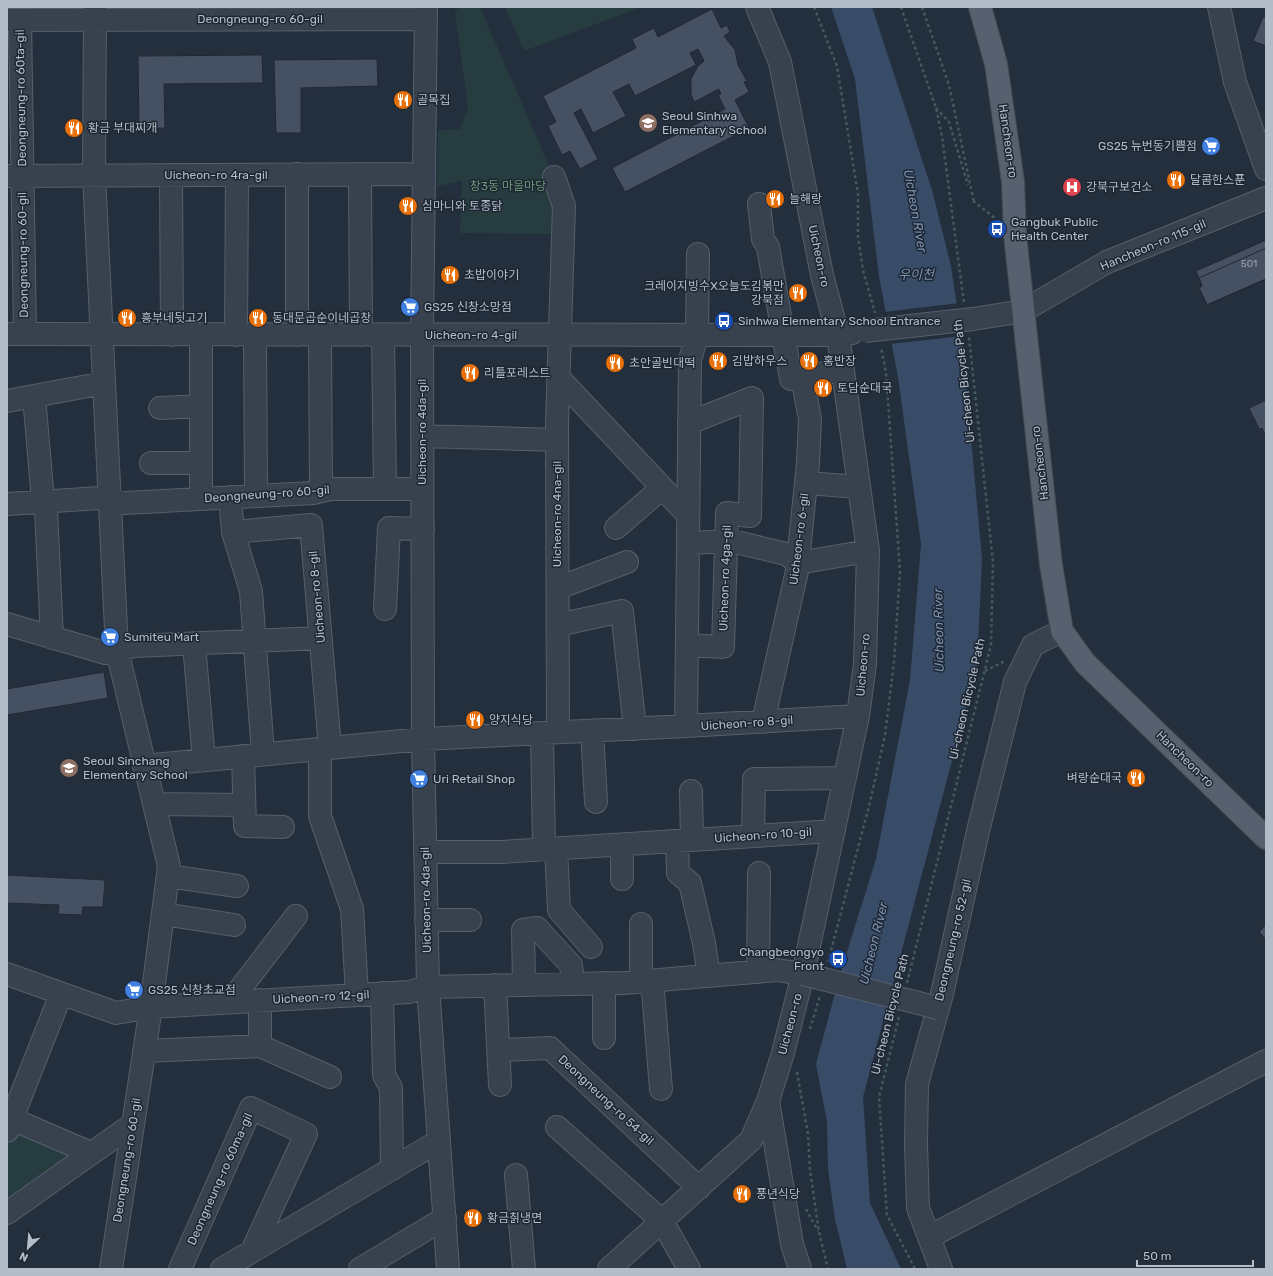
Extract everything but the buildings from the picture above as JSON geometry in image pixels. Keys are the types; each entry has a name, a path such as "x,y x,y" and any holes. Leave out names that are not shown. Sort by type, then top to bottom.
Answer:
{"main road":[{"name":"Hancheon-ro","path":"980,7 996,64 1013,182 1015,234 1023,311 1051,565 1062,631 1085,663 1266,838"}],"street":[{"name":"Uicheon-ro","path":"757,7 780,62 822,275 838,335 868,551 865,664 858,716 803,974 783,1053 768,1101 776,1156 792,1244 800,1269"},
{"path":"1219,7 1235,82 1266,169"},
{"name":"Deongneung-ro 60-gil","path":"111,1269 151,1007 169,866 117,650 111,500 94,175 95,13 426,13"},
{"name":"Deongneung-ro 60ta-gil","path":"14,176 13,20 95,13"},
{"path":"422,335 426,13"},
{"path":"297,174 298,335"},
{"path":"360,174 361,335"},
{"name":"Uicheon-ro 4ra-gil","path":"14,176 424,174"},
{"path":"171,175 172,336"},
{"path":"236,175 256,496"},
{"name":"Deongneung-ro 60-gil","path":"14,176 16,334 102,336"},
{"path":"554,177 564,206 559,335"},
{"name":"Hancheon-ro 115-gil","path":"1023,311 1107,262 1266,198"},
{"path":"759,204 763,239 768,247 782,335 796,378 843,370"},
{"path":"686,726 690,360 697,335 698,254"},
{"name":"Uicheon-ro 4-gil","path":"102,336 838,335 1023,311"},
{"path":"383,335 385,490"},
{"name":"Uicheon-ro 4da-gil","path":"422,335 422,739 426,920 428,988 448,1269"},
{"name":"Uicheon-ro 4na-gil","path":"550,733 558,626 557,440 559,335"},
{"path":"201,336 201,499"},
{"path":"320,336 320,491"},
{"path":"558,377 688,516"},
{"name":"Uicheon-ro 6-gil","path":"762,722 798,563 806,483 810,419 796,378"},
{"path":"7,401 104,383"},
{"path":"34,396 46,509 52,638"},
{"name":"Uicheon-ro 4ga-gil","path":"687,645 723,647 727,513 750,516 752,398 689,423"},
{"path":"160,408 201,406"},
{"path":"422,436 557,440"},
{"path":"151,463 201,463"},
{"path":"806,483 859,487"},
{"path":"616,528 662,488"},
{"name":"Deongneung-ro 60-gil","path":"7,504 100,498 125,503 256,496 331,489 422,489"},
{"path":"230,497 233,532 251,591 254,642 253,755 244,805 244,826 283,827"},
{"name":"Uicheon-ro 8-gil","path":"233,532 311,525 320,638 325,748 320,816 352,909 357,994"},
{"path":"385,609 389,528 422,529"},
{"path":"688,543 732,541 786,554 798,563 868,551"},
{"name":"Uicheon-ro 4na-gil","path":"558,588 626,562"},
{"path":"558,626 622,611 635,729"},
{"path":"7,624 105,653 134,646 320,638"},
{"name":"Deongneung-ro 52-gil","path":"941,1269 918,1208 916,1144 917,1084 938,1008 978,831 1015,682 1033,645 1062,631"},
{"path":"194,644 204,760"},
{"name":"Uicheon-ro 8-gil","path":"144,766 422,739 635,729 858,716"},
{"path":"592,731 596,802"},
{"path":"550,733 550,849 559,910 591,947"},
{"path":"753,836 754,779 845,778"},
{"path":"691,791 685,841 678,873 690,883 704,943 708,976"},
{"path":"154,804 244,805"},
{"name":"Uicheon-ro 10-gil","path":"425,852 501,852 834,831"},
{"path":"622,844 622,879"},
{"path":"758,972 759,873"},
{"path":"168,876 237,886"},
{"path":"163,914 234,925"},
{"path":"230,1002 296,916"},
{"path":"426,920 470,920"},
{"path":"641,924 641,973 645,982 653,991 661,1089"},
{"path":"524,984 524,930 537,928 571,966 573,984"},
{"name":"Uicheon-ro 12-gil","path":"7,974 116,1013 151,1007 409,992 428,988 524,984 645,982 777,970 803,974 938,1008"},
{"path":"604,983 604,1038"},
{"path":"495,985 500,1085"},
{"name":"Uicheon-ro 12-gil","path":"382,993 384,1075 391,1088 392,1169"},
{"path":"61,994 10,1125 91,1153"},
{"name":"Uicheon-ro 12-gil","path":"260,1000 260,1046"},
{"path":"144,1051 260,1046 330,1077"},
{"name":"Deongneung-ro 54-gil","path":"499,1050 550,1048 698,1188"},
{"path":"929,1237 1266,1062"},
{"path":"620,1265 662,1220 751,1140 768,1101"},
{"name":"Deongneung-ro 60ma-gil","path":"180,1269 252,1108 306,1134 252,1251"},
{"path":"7,1213 133,1124"},
{"path":"557,1127 662,1220 689,1269"},
{"path":"751,1140 769,1147 776,1156"},
{"path":"222,1269 439,1141"},
{"path":"516,1175 524,1269"},
{"path":"360,1269 445,1218"}],"path":[{"name":"Ui-cheon Bicycle Path","path":"901,7 936,108 942,136 968,318 993,562 992,645 906,985"},
{"path":"922,7 949,85 974,202"},
{"path":"936,108 949,122 974,202 1015,234"},
{"name":"Ui-cheon Bicycle Path","path":"899,1015 879,1097 887,1215 914,1269"}],"green space":[{"name":"창3동 마을마당","path":"459,7 480,7 554,177 553,234 460,233 462,181 437,186 438,130 460,129 468,108 455,12"},
{"path":"505,7 642,7 524,51"},
{"path":"14,1122 87,1154 7,1210 7,1136"}],"water":[{"name":"우이천","path":"831,7 872,7 932,190 951,266 962,341 982,559 977,666 863,1097 870,1203 901,1269 847,1269 835,1219 828,1169 827,1122 816,1064 841,971 876,859 910,680 921,544 898,377 879,276 855,79"}],"pier":[{"path":"959,303 963,336 890,344 884,312"}],"place":[{"name":"골목집","path":"403,100"},
{"name":"Seoul Sinhwa Elementary School","path":"648,123"},
{"name":"황금 부대찌개","path":"74,128"},
{"name":"GS25 뉴번동기쁨점","path":"1211,146"},
{"name":"달콤한스푼","path":"1176,180"},
{"name":"강북구보건소","path":"1072,187"},
{"name":"늘해랑","path":"775,199"},
{"name":"심마니와 토종닭","path":"408,206"},
{"name":"Gangbuk Public Health Center","path":"997,229"},
{"name":"초밥이야기","path":"450,275"},
{"name":"크레이지빙수X오늘도김볶만 강북점","path":"798,293"},
{"name":"GS25 신창소망점","path":"410,307"},
{"name":"흥부네뒷고기","path":"127,318"},
{"name":"동대문곱순이네곱창","path":"258,318"},
{"name":"Sinhwa Elementary School Entrance","path":"724,321"},
{"name":"김밥하우스","path":"718,361"},
{"name":"홍반장","path":"809,361"},
{"name":"초안골빈대떡","path":"615,363"},
{"name":"리틀포레스트","path":"470,373"},
{"name":"토담순대국","path":"823,388"},
{"name":"Sumiteu Mart","path":"110,637"},
{"name":"양지식당","path":"475,720"},
{"name":"Seoul Sinchang Elementary School","path":"69,768"},
{"name":"벼랑순대국","path":"1136,778"},
{"name":"Uri Retail Shop","path":"419,779"},
{"name":"Changbeongyo Front","path":"838,959"},
{"name":"GS25 신창초교점","path":"134,990"},
{"name":"풍년식당","path":"742,1194"},
{"name":"황금칡냉면","path":"473,1218"}],"water label":[{"name":"Uicheon River","path":"916,211"},
{"name":"Uicheon River","path":"938,630"},
{"name":"Uicheon River","path":"873,943"}]}
